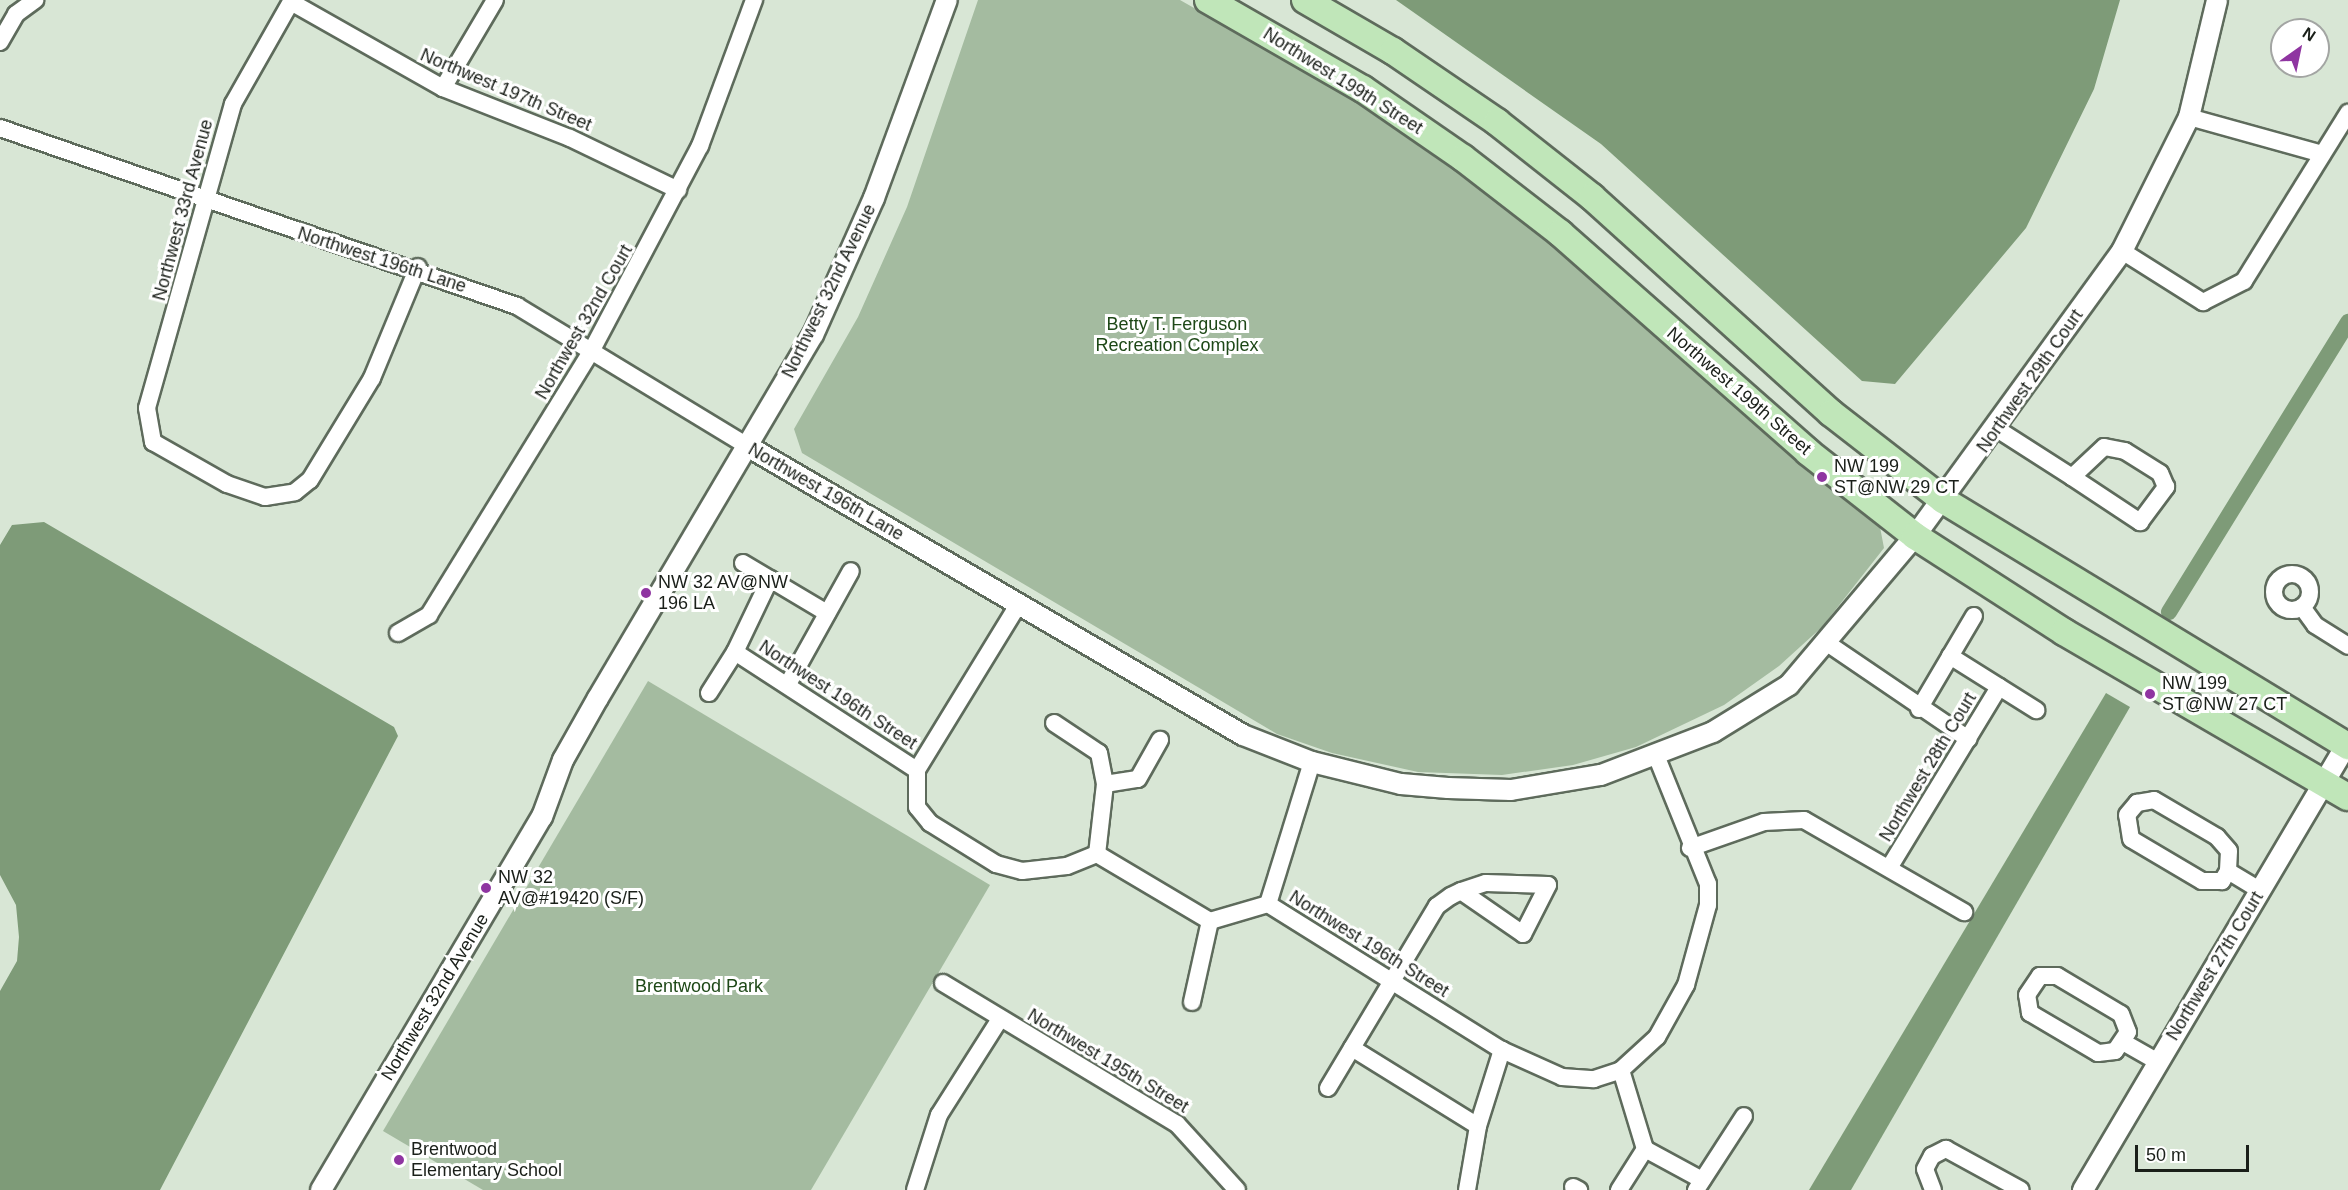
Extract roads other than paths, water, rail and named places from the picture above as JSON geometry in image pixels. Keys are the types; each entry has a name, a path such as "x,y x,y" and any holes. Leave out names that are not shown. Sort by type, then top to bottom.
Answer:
{"main road":[{"name":"Northwest 199th Street","path":"1208,0 1363,89 1463,158 1560,233 1808,452 1915,536 2064,632 2348,797"},
{"path":"1305,0 1394,51 1516,137 1592,196 1831,413 1944,500 2347,744"}],"street":[{"path":"0,42 16,14 35,0"},
{"path":"443,88 495,0"},
{"name":"Northwest 32nd Court","path":"398,633 429,615 593,348 678,190 754,0"},
{"name":"Northwest 32nd Avenue","path":"321,1190 542,817 586,718 749,447 846,265 947,0"},
{"name":"Northwest 29th Court","path":"1656,755 1713,732 1789,685 1827,644 1915,536 1997,429 2122,251 2189,117 2217,0"},
{"name":"Northwest 197th Street","path":"292,1 443,88 570,138 678,190"},
{"name":"Northwest 33rd Avenue","path":"292,1 233,104 147,408 153,442 227,484 281,497 310,480 372,378 418,267"},
{"path":"2122,251 2202,302 2244,281 2283,223 2319,153 2348,113"},
{"path":"2189,117 2319,153"},
{"name":"Northwest 196th Lane","path":"0,128 327,244 418,267 517,306 593,348 749,447 1243,735 1312,762 1401,784 1512,790 1601,775 1656,755"},
{"path":"1997,429 2140,522 2166,487 2160,474 2125,451 2104,447 2072,477"},
{"path":"743,563 827,613"},
{"path":"788,684 851,572"},
{"name":"Northwest 196th Street","path":"770,579 735,652 788,684 917,770 917,807 930,823 996,864 1022,871 1067,866 1097,854"},
{"path":"917,770 1018,604"},
{"path":"2302,608 2315,625 2348,646"},
{"path":"1919,709 1974,616"},
{"path":"1827,644 1919,709 1968,739"},
{"path":"709,693 735,652"},
{"path":"1950,656 2036,710"},
{"name":"Northwest 28th Court","path":"1889,868 1999,687"},
{"path":"1054,723 1099,753 1105,783 1097,854 1210,921 1192,1002"},
{"path":"1105,783 1138,779 1160,740"},
{"name":"Northwest 27th Court","path":"2083,1190 2347,744"},
{"path":"1656,755 1690,848 1708,884 1708,906 1686,985 1657,1037 1621,1070 1645,1149 1699,1185 1744,1116"},
{"path":"1268,904 1312,762"},
{"path":"2154,800 2217,837 2229,851 2228,871 2222,881 2202,881 2131,839 2125,822 2132,806 2154,800"},
{"path":"1690,848 1764,822 1804,820 1964,912"},
{"path":"2228,871 2260,890"},
{"path":"1328,1088 1437,906 1461,891 1486,883 1548,885 1522,934 1461,891"},
{"name":"Northwest 196th Street","path":"1210,921 1268,904 1502,1050 1562,1077 1594,1080 1621,1070"},
{"path":"2040,976 2057,976 2116,1009 2128,1026 2123,1042 2109,1054 2098,1053 2038,1020 2026,1003 2029,987 2040,976"},
{"name":"Northwest 195th Street","path":"943,983 1178,1124 1237,1190"},
{"path":"915,1190 939,1115 1000,1019"},
{"path":"2123,1042 2158,1062"},
{"path":"1352,1048 1478,1126"},
{"path":"1467,1190 1478,1126 1502,1050"},
{"path":"1619,1190 1645,1149"},
{"path":"1933,1190 1924,1169 1932,1156 1946,1149 2021,1190"}],"waterway":[{"path":"2169,612 2348,322"}],"place":[{"name":"NW 199 ST@NW 29 CT","path":"1822,477"},
{"name":"NW 32 AV@NW 196 LA","path":"646,593"},
{"name":"NW 199 ST@NW 27 CT","path":"2150,694"},
{"name":"NW 32 AV@#19420 (S/F)","path":"486,888"},
{"name":"Brentwood Elementary School","path":"399,1160"}],"park label":[{"name":"Betty T. Ferguson Recreation Complex","path":"1177,335"},
{"name":"Brentwood Park","path":"699,986"}]}
